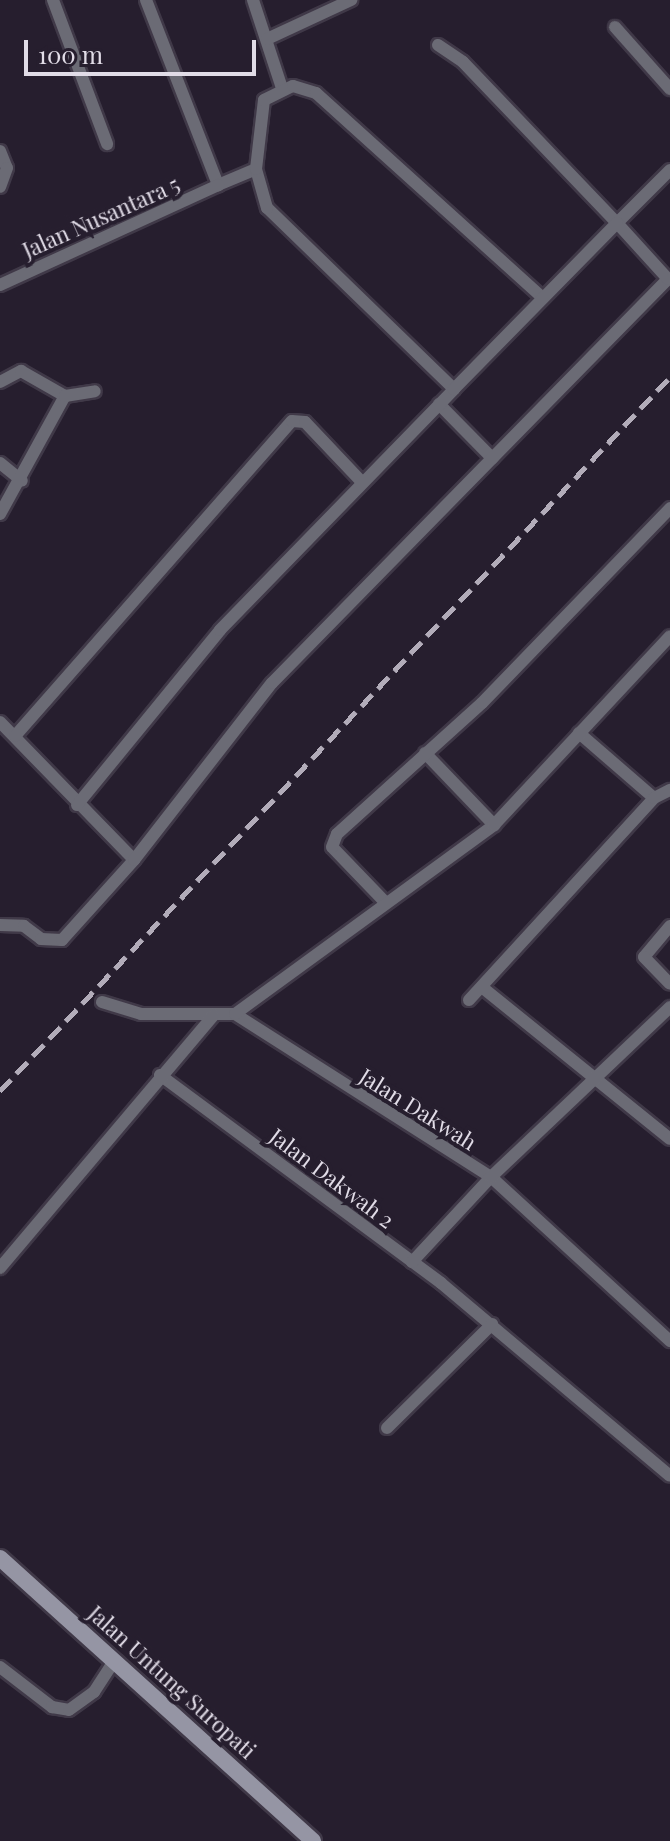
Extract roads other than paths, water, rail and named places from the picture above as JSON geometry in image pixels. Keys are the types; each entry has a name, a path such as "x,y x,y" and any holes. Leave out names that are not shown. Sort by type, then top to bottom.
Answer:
{"main road":[{"name":"Jalan Untung Suropati","path":"0,1558 313,1841"}],"street":[{"path":"53,0 107,144"},
{"path":"146,0 218,185"},
{"path":"253,0 282,88"},
{"path":"267,39 351,0"},
{"path":"615,27 670,89"},
{"path":"0,925 24,926 41,939 62,940 134,860 272,683 492,458 666,287 668,279 617,223 463,62 438,45"},
{"path":"454,389 275,217 262,197 256,169 260,110 264,100 282,88 316,93 541,296"},
{"path":"0,151 7,168 0,187"},
{"name":"Jalan Nusantara 5","path":"0,285 256,169"},
{"path":"77,805 220,630 541,296 670,170"},
{"path":"0,382 21,371 65,396 95,391"},
{"path":"0,514 22,481 65,396"},
{"path":"439,404 492,458"},
{"path":"134,860 5,730 292,421 305,422 361,481"},
{"path":"0,463 22,481"},
{"path":"385,902 332,841 482,703 670,508"},
{"path":"102,1002 141,1014 235,1014 385,902 437,870 494,825 670,636"},
{"path":"579,733 654,798"},
{"path":"425,753 494,825"},
{"path":"469,1000 654,798 670,790"},
{"path":"670,926 644,957 670,984"},
{"path":"483,988 670,1139"},
{"path":"412,1262 491,1177 670,1007"},
{"name":"Jalan Dakwah","path":"235,1014 491,1177 670,1341"},
{"path":"0,1268 4,1252 213,1016"},
{"name":"Jalan Dakwah 2","path":"160,1075 492,1324 670,1476"},
{"path":"387,1428 492,1324"},
{"path":"0,1667 61,1711 81,1707 115,1660"}],"railway":[{"path":"0,1091 670,377"}]}
